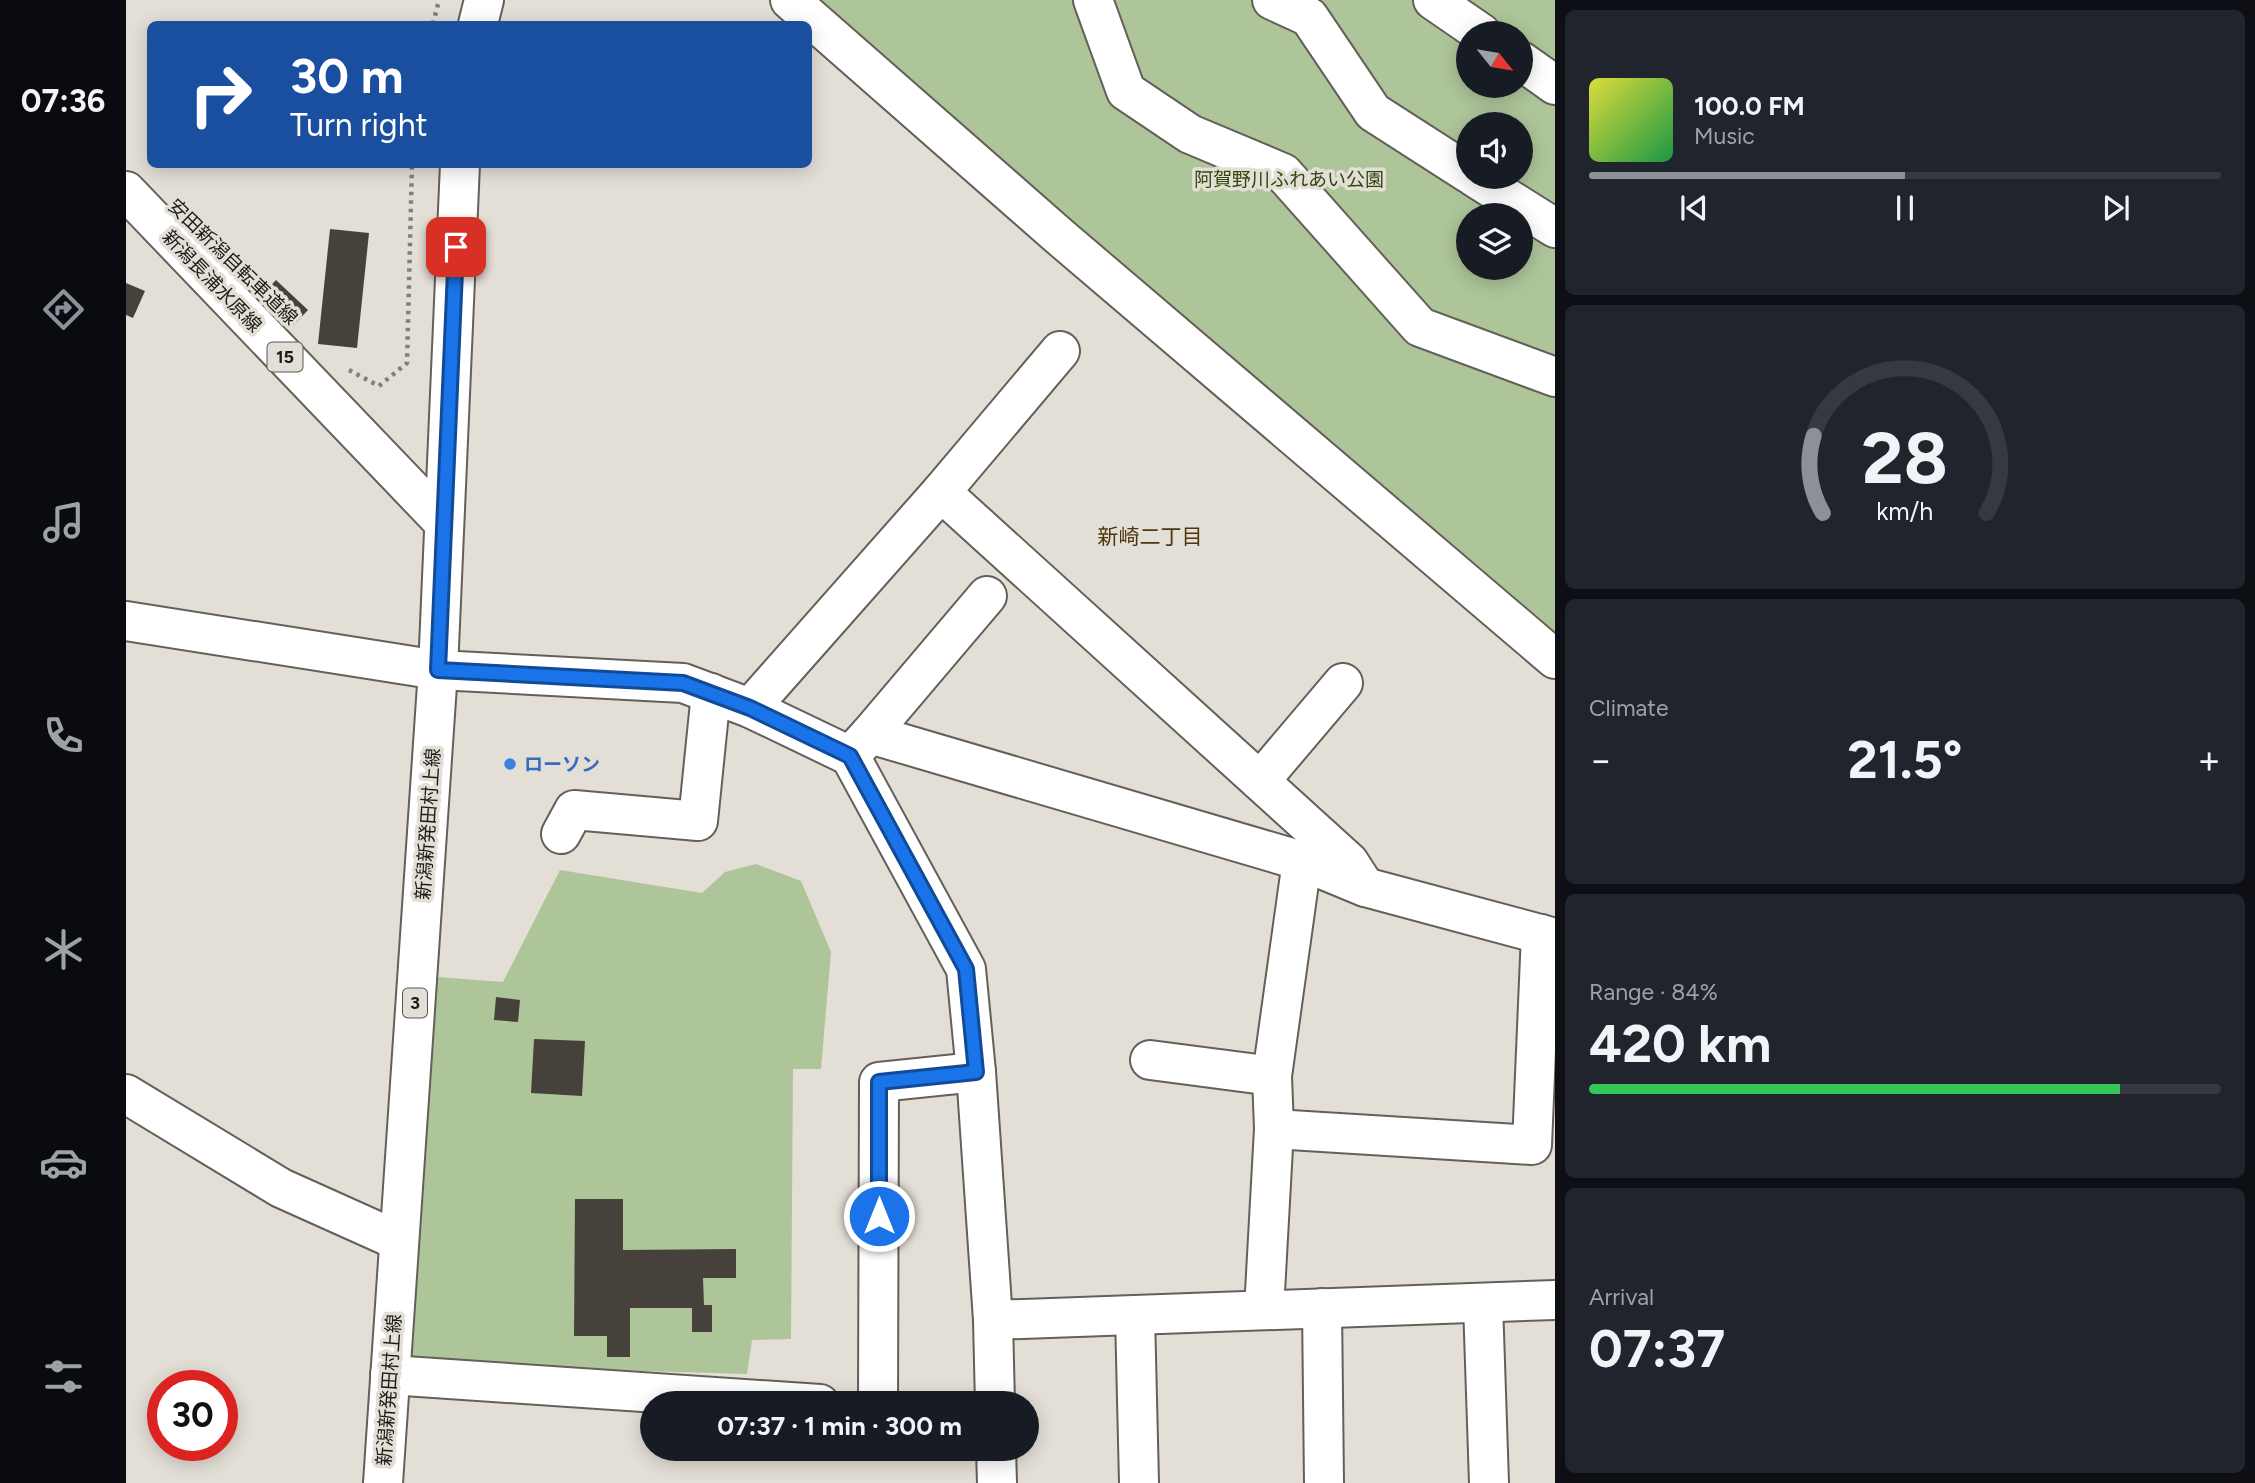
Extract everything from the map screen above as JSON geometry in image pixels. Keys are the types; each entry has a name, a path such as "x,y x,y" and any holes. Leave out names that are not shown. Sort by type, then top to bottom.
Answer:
{"street":[{"path":"479,21 484,0"},
{"path":"790,0 1059,236 1555,659"},
{"path":"1093,0 1126,91 1190,135 1283,173 1420,327 1555,377"},
{"path":"1272,0 1309,17 1373,112 1456,165"},
{"path":"1433,0 1464,21"},
{"path":"1533,69 1555,85"},
{"name":"新潟新発田村上線","path":"383,1483 438,670 460,168"},
{"path":"1493,189 1555,228"},
{"name":"新潟長浦水原線","path":"126,191 444,523"},
{"path":"750,708 941,492 1060,351"},
{"path":"941,492 1349,862 1364,887"},
{"path":"860,745 987,596"},
{"path":"126,621 438,670 683,683 860,745 1302,861 1364,887 1548,936 1532,1145 1274,1129"},
{"path":"1260,781 1343,683"},
{"path":"561,834 574,810 698,821 710,693"},
{"path":"860,745 966,969 993,1320 995,1391"},
{"path":"1264,1310 1274,1129 1272,1076 1302,861"},
{"path":"1150,1060 1272,1076"},
{"path":"878,1391 879,1082 976,1072"},
{"path":"126,1094 281,1188 399,1241"},
{"path":"993,1320 1555,1300"},
{"path":"1483,1303 1489,1483"},
{"path":"1322,1308 1324,1483"},
{"path":"1135,1315 1139,1483"},
{"path":"390,1375 640,1392"},
{"path":"996,1461 997,1483"}],"path":[{"path":"434,21 439,0"},
{"path":"344,368 379,386 407,363 412,168"}],"green space":[{"name":"阿賀野川ふれあい公園","path":"813,0 1555,0 1555,646"},
{"path":"756,864 801,881 831,952 821,1069 793,1069 791,1339 752,1340 747,1374 410,1364 437,977 503,982 560,870 702,893 725,872"}],"building":[{"path":"330,229 369,233 357,348 318,344"},
{"path":"276,280 308,310 291,328 259,298"},
{"path":"126,283 145,291 133,318 126,315"},
{"path":"496,997 520,1000 518,1022 494,1020"},
{"path":"534,1039 585,1041 582,1096 531,1093"},
{"path":"575,1199 623,1199 623,1250 736,1249 736,1278 703,1278 704,1305 712,1305 712,1332 692,1332 692,1308 630,1308 630,1357 607,1357 607,1336 574,1336"}],"place":[{"name":"ローソン","path":"510,764"}],"district":[{"name":"新崎二丁目","path":"1150,536"}],"route":[{"path":"456,247 438,670 683,683 750,708 850,756 966,969 976,1072 879,1082 879,1216"}]}
